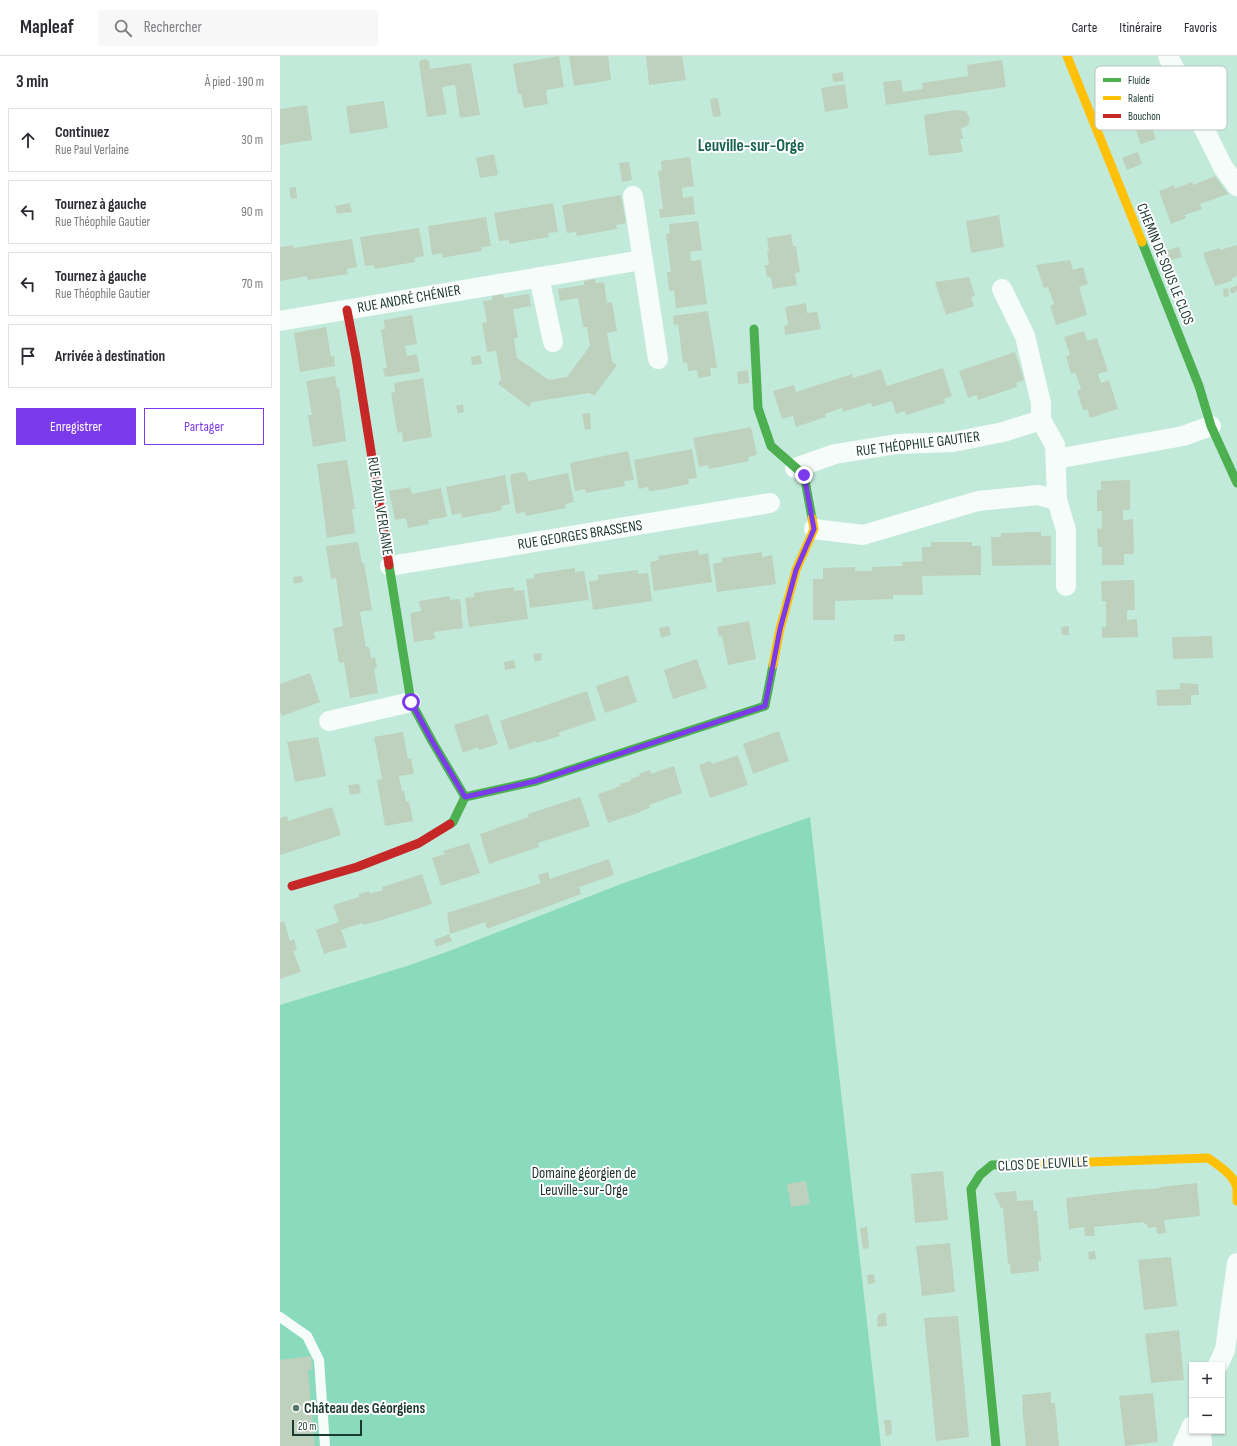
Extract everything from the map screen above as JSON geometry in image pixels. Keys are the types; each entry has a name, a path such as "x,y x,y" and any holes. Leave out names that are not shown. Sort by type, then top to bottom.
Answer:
{"street":[{"name":"CHEMIN DE SOUS LE CLOS","path":"1067,56 1095,126"},
{"path":"1168,56 1173,66"},
{"name":"CHEMIN DE SOUS LE CLOS","path":"1097,130 1199,386 1211,426 1237,483"},
{"path":"1205,130 1223,167 1237,186"},
{"path":"633,196 658,359"},
{"name":"RUE ANDRÉ CHÉNIER","path":"280,321 642,260"},
{"path":"539,277 553,342"},
{"path":"1002,289 1025,336 1042,403 1041,420 1055,445 1057,500 1066,530 1066,586"},
{"name":"RUE PAUL VERLAINE","path":"347,310 356,357 411,702 465,797"},
{"path":"292,886 357,867 419,843 453,822 465,797 536,781 765,706 780,629 796,570 814,529 804,475 771,446 758,408 754,329"},
{"name":"RUE THÉOPHILE GAUTIER","path":"795,468 835,454 897,444 953,442 1003,432 1041,420"},
{"path":"1056,459 1183,436 1211,426"},
{"path":"814,529 863,535 978,501 1038,495 1057,500"},
{"name":"RUE GEORGES BRASSENS","path":"390,566 770,504"},
{"path":"329,721 411,702"},
{"name":"CLOS DE LEUVILLE","path":"996,1446 971,1189 980,1175 992,1165 1208,1158 1217,1164 1231,1179 1236,1187 1237,1201"},
{"path":"1219,1362 1225,1350 1237,1263"},
{"path":"1183,1446 1189,1433"},
{"path":"1201,1434 1202,1446"}],"lane":[{"path":"280,1317 307,1336 319,1360 325,1446"}],"green space":[{"name":"Domaine géorgien de Leuville-sur-Orge","path":"810,817 881,1446 280,1446 280,1005 410,965 621,884"}],"building":[{"path":"559,56 564,87 546,90 548,104 524,108 521,94 518,94 513,64"},
{"path":"569,56 608,56 611,80 574,86"},
{"path":"646,56 682,56 686,80 649,85"},
{"path":"426,59 429,61 430,69 471,63 480,115 460,118 455,85 442,87 447,114 427,117 419,63 421,60"},
{"path":"1002,60 1006,87 886,105 883,82 901,80 903,92 923,89 922,83 968,76 967,65"},
{"path":"843,72 844,81 833,82 832,74"},
{"path":"845,84 848,108 825,112 821,88"},
{"path":"718,98 721,116 713,117 710,99"},
{"path":"384,101 388,128 350,134 346,106"},
{"path":"307,105 312,140 280,145 280,109"},
{"path":"956,110 966,111 970,119 968,125 961,129 963,139 960,139 963,152 929,156 924,115"},
{"path":"1136,130 1153,130 1156,139 1141,144"},
{"path":"1138,152 1142,164 1127,170 1122,158"},
{"path":"494,154 498,175 480,178 476,158"},
{"path":"690,157 694,186 682,188 683,198 693,196 695,214 660,218 659,209 663,209 658,171 662,170 661,161"},
{"path":"629,162 632,180 622,182 619,163"},
{"path":"1215,176 1228,194 1200,204 1202,209 1185,215 1186,218 1171,224 1159,191 1174,185 1175,189 1192,182 1193,185"},
{"path":"296,187 297,198 291,199 289,188"},
{"path":"621,195 626,223 616,225 617,229 577,236 576,232 567,233 562,205"},
{"path":"350,203 352,212 337,214 335,206"},
{"path":"553,203 558,232 548,233 549,237 509,244 509,240 499,241 494,213"},
{"path":"999,215 1004,247 971,253 966,221"},
{"path":"486,217 491,246 482,247 482,251 443,258 442,253 432,255 428,226"},
{"path":"698,221 702,250 690,252 691,261 701,260 707,304 676,308 674,290 669,291 667,272 671,272 666,234 670,233 669,224"},
{"path":"419,228 424,256 414,258 415,262 375,269 374,265 365,266 360,237"},
{"path":"791,234 793,246 796,246 800,272 795,273 797,285 773,289 771,277 767,278 765,265 769,265 767,238"},
{"path":"352,239 357,267 347,269 348,274 308,280 307,276 280,281 280,247 293,245 293,248"},
{"path":"1237,245 1237,276 1231,279 1232,281 1215,286 1203,253 1219,248 1220,250"},
{"path":"1179,247 1182,257 1167,261 1164,251"},
{"path":"1070,260 1073,270 1083,267 1088,284 1079,287 1087,315 1056,325 1050,306 1054,304 1048,287 1044,288 1036,265"},
{"path":"969,277 975,296 971,297 974,306 946,315 935,282"},
{"path":"595,279 596,283 604,282 607,303 612,302 617,331 607,333 612,361 617,365 594,396 589,393 532,402 529,407 498,384 501,379 496,351 487,352 482,323 487,322 483,301 492,300 492,296 503,294 504,298 529,294 531,306 513,309 518,338 514,338 517,358 549,380 567,377 590,346 587,327 583,327 578,298 560,301 558,289 584,285 584,281"},
{"path":"1237,285 1237,291 1232,294 1229,289"},
{"path":"1228,288 1229,296 1224,297 1223,289"},
{"path":"806,303 807,313 817,312 821,329 785,335 784,326 788,325 785,307"},
{"path":"708,311 717,368 710,368 711,376 698,378 697,370 688,371 687,362 683,363 678,324 674,325 673,316"},
{"path":"412,315 417,344 405,346 407,356 417,354 420,372 385,377 383,368 387,368 381,330 385,329 384,320"},
{"path":"326,327 331,357 334,356 335,366 300,372 294,333"},
{"path":"1084,331 1087,341 1097,338 1108,371 1098,374 1101,383 1109,380 1118,409 1090,418 1087,409 1083,410 1077,391 1081,389 1075,372 1071,374 1066,356 1070,355 1064,337"},
{"path":"1015,352 1024,380 1016,383 1017,387 978,400 977,395 968,398 959,371"},
{"path":"480,355 482,364 472,365 471,357"},
{"path":"943,368 952,396 944,399 945,403 906,415 905,411 896,414 892,401 872,407 871,403 843,412 842,408 825,414 826,417 796,427 793,416 782,419 773,391 794,385 796,392 852,374 853,378 881,369 887,386"},
{"path":"748,370 749,383 738,384 737,372"},
{"path":"335,376 337,389 339,388 346,441 313,447 308,415 312,415 306,381"},
{"path":"423,378 432,437 403,442 402,432 398,433 391,393 395,392 394,383"},
{"path":"463,404 464,412 458,413 456,406"},
{"path":"590,413 591,429 585,430 582,414"},
{"path":"751,427 757,455 748,457 749,461 709,469 708,465 699,467 693,438"},
{"path":"692,449 697,478 688,479 689,484 659,490 649,491 648,487 639,489 634,460"},
{"path":"628,451 634,480 624,481 625,486 586,493 585,489 575,491 570,463"},
{"path":"347,460 355,509 352,509 355,533 327,538 317,464"},
{"path":"523,472 527,474 528,481 568,473 574,502 565,504 566,508 526,516 525,512 516,514 510,477 512,474"},
{"path":"505,475 510,504 501,506 502,510 462,518 461,513 452,515 446,487"},
{"path":"1130,480 1130,510 1123,510 1123,520 1133,519 1134,554 1124,554 1124,565 1102,565 1102,547 1098,547 1097,528 1102,529 1102,511 1097,511 1097,490 1101,490 1101,481"},
{"path":"410,487 412,494 441,488 447,517 428,520 429,524 408,528 406,518 395,520 389,491"},
{"path":"1041,532 1041,536 1051,536 1051,565 992,566 991,537 1001,537 1001,533"},
{"path":"358,542 362,563 364,563 372,610 360,612 366,647 369,647 371,658 375,657 377,668 374,669 378,693 350,698 344,662 339,663 333,628 343,626 336,578 331,579 326,546"},
{"path":"931,542 972,542 972,546 981,546 981,575 922,576 923,595 893,595 893,599 835,601 835,620 813,620 813,579 823,579 823,568 855,567 855,571 872,571 872,567 902,566 902,562 922,561 922,547 931,547"},
{"path":"698,550 699,555 708,553 712,582 654,591 650,562 659,560 658,556"},
{"path":"762,552 762,557 772,555 776,584 717,592 713,564 722,562 722,558"},
{"path":"575,568 575,572 584,571 589,600 530,608 526,579 535,578 534,574"},
{"path":"638,570 638,574 648,573 652,601 593,610 589,581 598,580 598,575"},
{"path":"302,576 303,582 294,584 293,577"},
{"path":"1134,580 1135,610 1127,610 1127,620 1137,619 1138,637 1102,638 1102,627 1106,627 1106,601 1102,601 1101,581"},
{"path":"514,587 514,591 524,590 528,619 469,627 465,598 474,597 474,593"},
{"path":"450,596 450,600 460,599 463,628 434,632 435,639 414,642 410,613 421,611 419,601"},
{"path":"749,621 756,659 728,665 722,636 719,637 717,627"},
{"path":"669,626 671,635 661,638 659,628"},
{"path":"1069,626 1069,635 1062,635 1061,627"},
{"path":"905,634 905,641 894,641 894,635"},
{"path":"1212,636 1213,658 1173,659 1172,637"},
{"path":"541,653 542,660 535,662 533,654"},
{"path":"697,659 707,688 673,699 664,670"},
{"path":"514,660 516,668 505,670 504,662"},
{"path":"310,673 320,702 282,716 280,712 280,684"},
{"path":"628,675 637,702 605,713 596,686"},
{"path":"1180,683 1198,684 1199,695 1191,695 1191,705 1157,706 1156,690 1180,689"},
{"path":"587,691 596,720 558,733 560,736 537,743 536,741 509,750 500,721"},
{"path":"488,714 498,744 479,750 478,747 463,753 454,725"},
{"path":"779,731 789,761 753,774 743,744"},
{"path":"403,732 408,759 411,758 414,774 399,776 406,802 409,801 413,821 385,826 377,780 382,779 374,737"},
{"path":"318,737 326,776 295,782 287,742"},
{"path":"738,755 748,785 710,798 699,765 710,761 712,764"},
{"path":"674,766 682,793 649,805 650,808 641,812 608,823 598,794 621,786 620,784 631,781 630,779 640,776 639,774 650,770 651,774"},
{"path":"359,784 361,793 350,795 348,785"},
{"path":"580,797 590,826 538,843 539,847 489,864 480,834 529,817 528,814"},
{"path":"332,807 341,835 280,855 280,818 287,816 288,821"},
{"path":"469,843 480,873 441,886 432,858 445,854 443,851"},
{"path":"609,859 614,875 579,887 581,894 487,929 485,922 450,934 447,913 541,883 538,875 548,872 550,879"},
{"path":"422,874 432,904 379,921 363,925 362,923 341,930 347,947 324,954 316,930 339,922 333,905 359,897 359,894 369,891 370,894 383,890 382,887"},
{"path":"284,921 290,941 294,939 297,950 293,951 301,972 280,979 280,923"},
{"path":"449,934 452,941 436,947 434,940"},
{"path":"943,1171 948,1220 915,1223 911,1174"},
{"path":"806,1181 810,1204 791,1207 787,1184"},
{"path":"1197,1183 1200,1216 1164,1220 1166,1233 1157,1234 1156,1227 1148,1228 1147,1224 1144,1224 1144,1222 1094,1227 1095,1236 1085,1236 1084,1227 1069,1229 1066,1198"},
{"path":"1016,1191 1017,1201 1033,1200 1034,1211 1037,1211 1041,1261 1038,1261 1039,1271 1011,1274 1010,1264 1008,1263 1003,1208 1001,1208 994,1193"},
{"path":"867,1227 869,1248 863,1249 860,1228"},
{"path":"950,1243 955,1292 922,1296 916,1246"},
{"path":"1095,1251 1096,1259 1089,1260 1088,1252"},
{"path":"1171,1257 1177,1306 1144,1310 1138,1260"},
{"path":"874,1274 875,1283 868,1284 867,1275"},
{"path":"886,1313 887,1326 878,1327 877,1318 879,1314"},
{"path":"958,1316 969,1437 936,1441 924,1318"},
{"path":"1179,1330 1184,1380 1151,1383 1145,1334"},
{"name":"Château des Géorgiens","path":"311,1356 312,1370 308,1370 315,1446 280,1446 280,1360"},
{"path":"1051,1392 1051,1403 1055,1403 1059,1446 1026,1446 1022,1395"},
{"path":"1153,1393 1158,1442 1125,1446 1119,1396"},
{"path":"884,1420 891,1420 892,1434 886,1436"}],"traffic: fast":[{"path":"1142,242 1199,386 1211,426 1237,483"},
{"path":"754,329 758,408 771,446 804,475 812,518"},
{"path":"389,565 411,702 465,797"},
{"path":"450,824 453,822 465,797 536,781 765,706 773,665"},
{"path":"996,1446 971,1189 980,1175 992,1165 1031,1164"}],"traffic: slow":[{"path":"1067,56 1095,125"},
{"path":"1097,130 1142,242"},
{"path":"773,665 780,629 796,570 814,529 812,518"},
{"path":"1031,1164 1208,1158 1233,1179 1237,1188 1237,1201"}],"traffic: jam":[{"path":"347,310 356,357 389,565"},
{"path":"292,886 357,867 419,843 450,824"}],"place":[{"name":"Château des Géorgiens","path":"296,1408"}],"district":[{"name":"Leuville-sur-Orge","path":"751,146"}],"route":[{"path":"411,702 465,797 536,781 765,706 780,629 796,570 814,529 804,475"}]}
